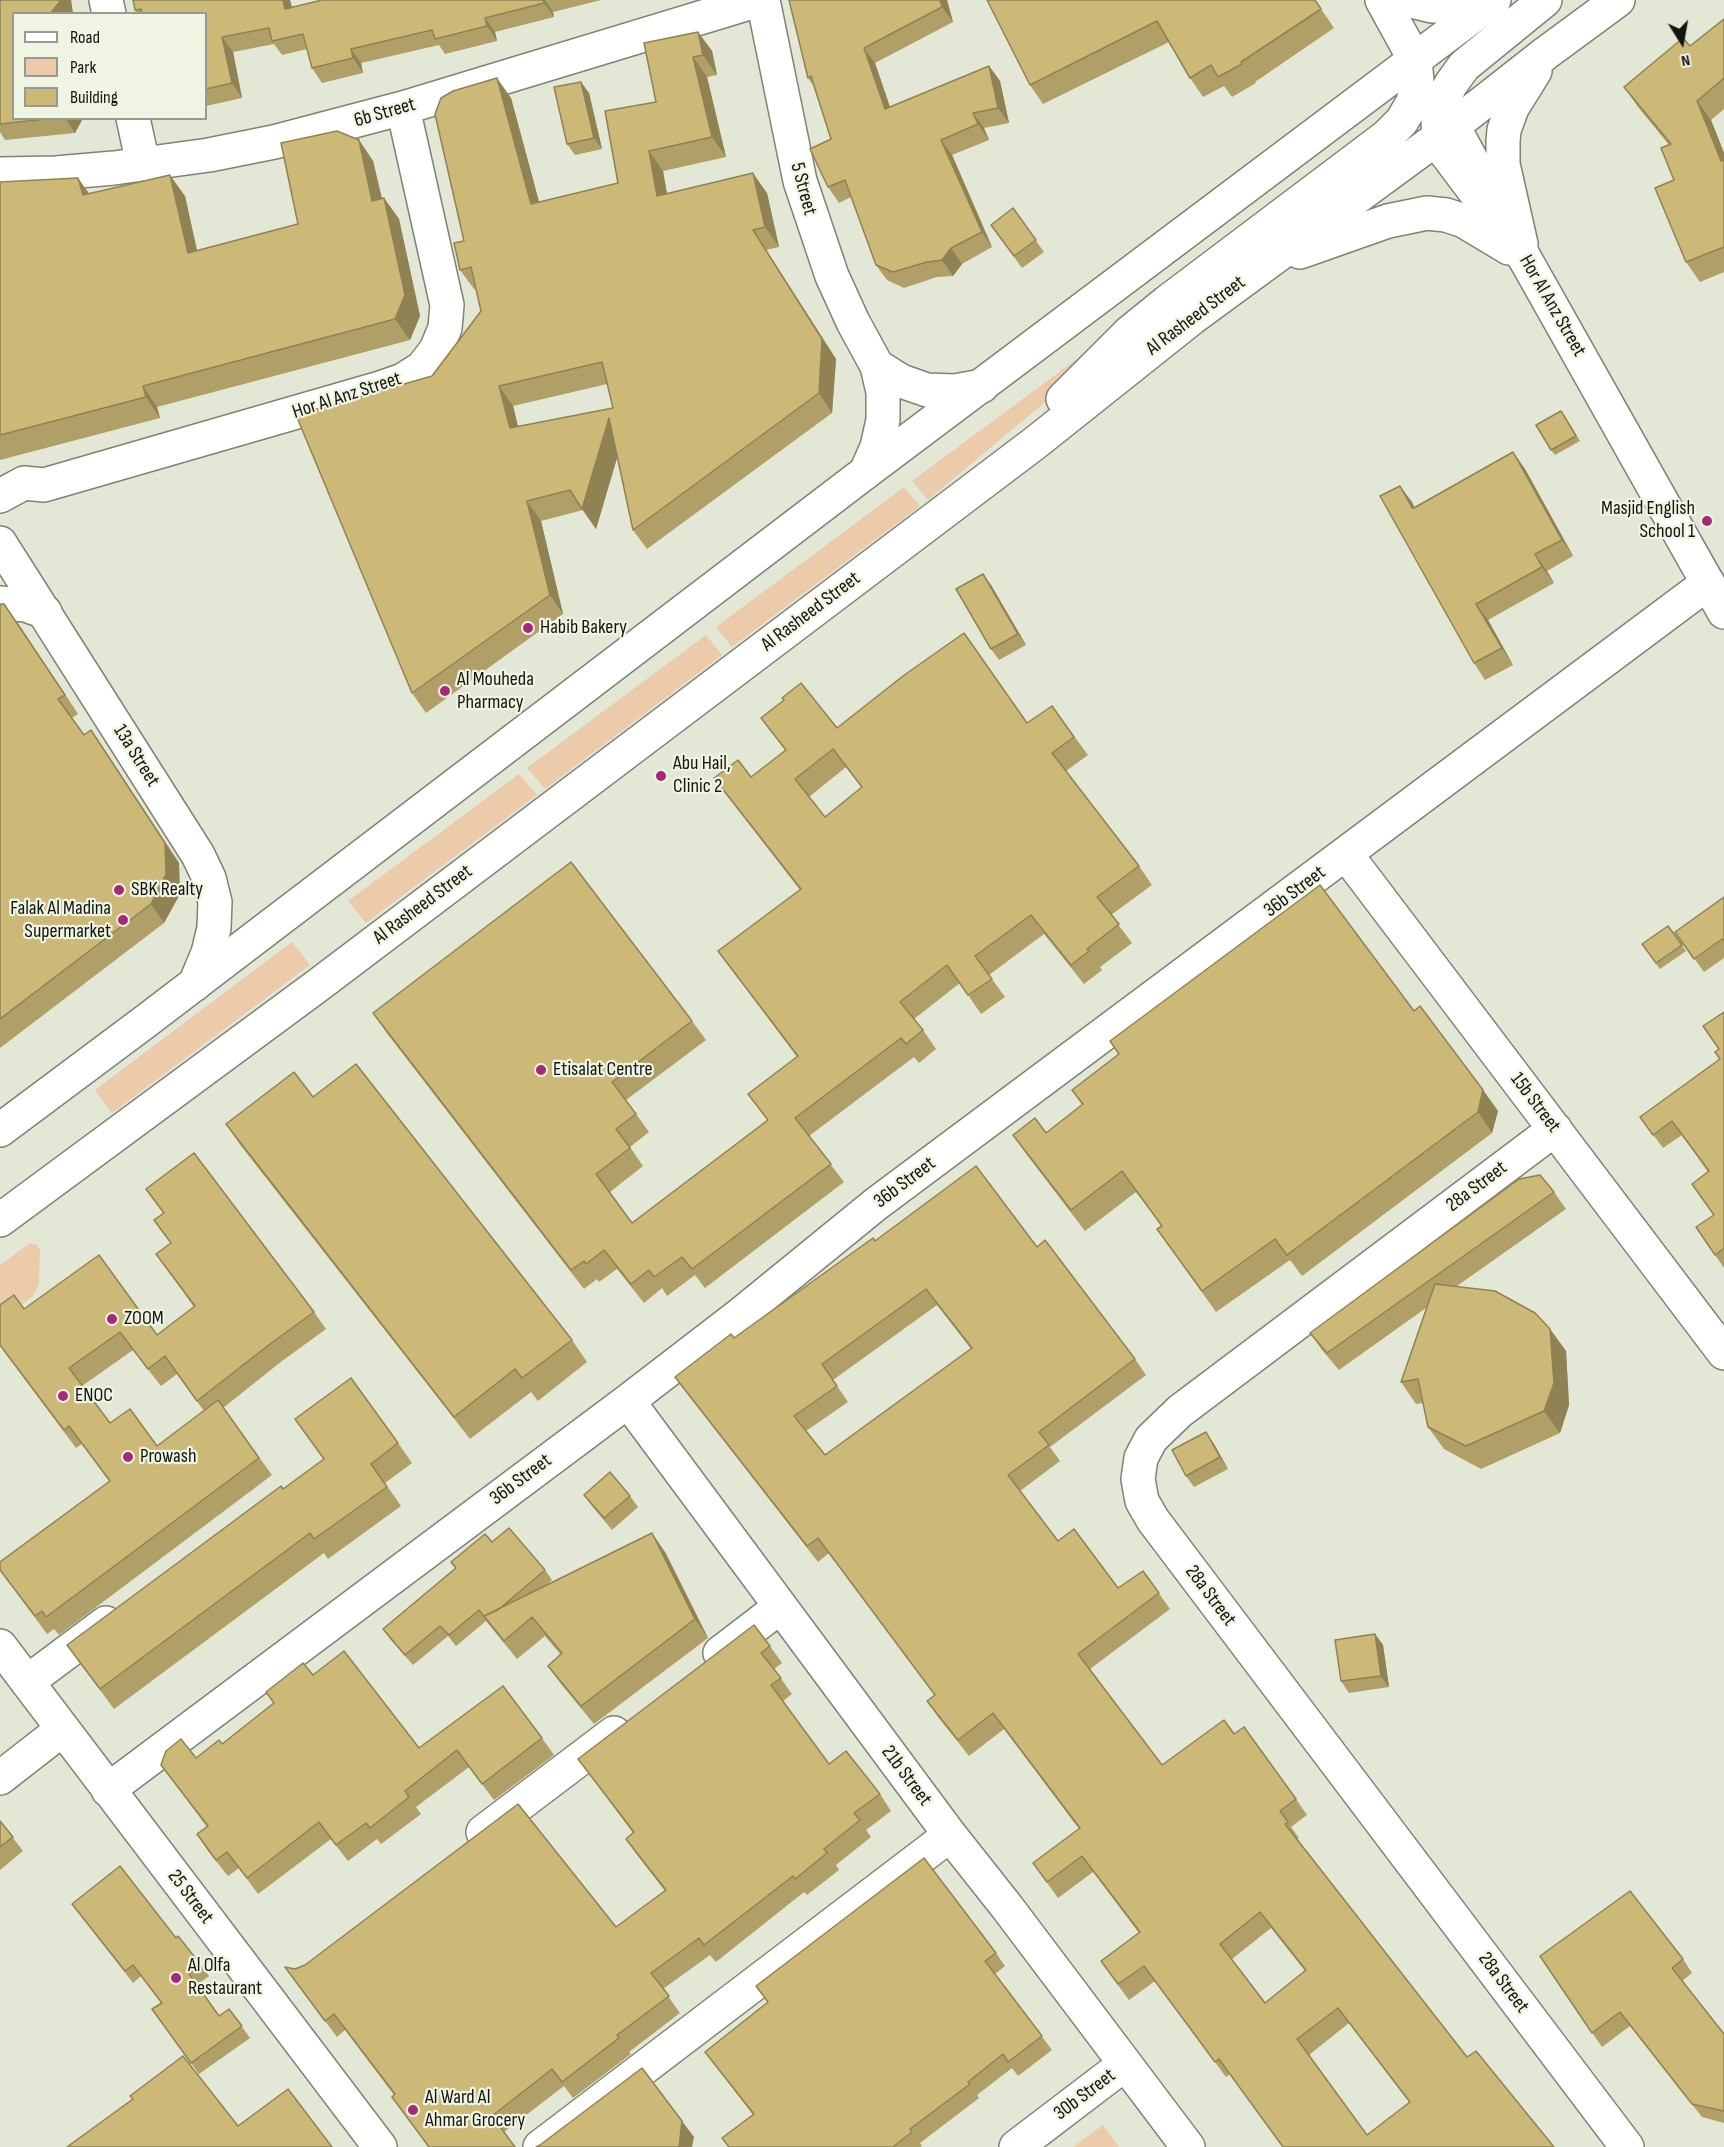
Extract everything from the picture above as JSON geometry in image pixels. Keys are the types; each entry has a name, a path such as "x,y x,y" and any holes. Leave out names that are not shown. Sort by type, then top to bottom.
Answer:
{"street":[{"name":"6b Street","path":"0,174 56,173 143,164 274,142 403,108 761,0"},
{"name":"5 Street","path":"761,0 795,161 814,228 853,322 878,366 884,392 884,420 878,447 866,472"},
{"path":"1382,0 1415,60 1444,122"},
{"path":"1407,0 1432,6 1471,0"},
{"path":"0,1130 866,472 1494,0"},
{"path":"1524,257 1445,152 1444,122 1451,84 1464,66 1545,0"},
{"name":"Al Rasheed Street","path":"0,1220 317,986 1035,443 1444,122 1546,53 1618,0"},
{"path":"1524,257 1503,164 1504,130 1512,108 1546,53"},
{"path":"1035,443 1063,399 1130,332 1387,136 1402,121 1413,102 1417,81 1415,60"},
{"name":"Hor Al Anz Street","path":"0,496 24,483 44,485 380,388 403,380 422,368 436,350 445,328 447,305 403,108"},
{"path":"133,120 143,164"},
{"path":"1264,265 1388,221 1427,213 1446,215 1464,221 1524,257"},
{"name":"Hor Al Anz Street","path":"1524,257 1724,612"},
{"name":"5 Street","path":"878,366 900,381 927,390 955,391 982,386"},
{"name":"Hor Al Anz Street","path":"0,516 34,498 44,485"},
{"name":"13a Street","path":"0,543 198,855 210,878 215,902 214,928 208,953 195,984"},
{"name":"36b Street","path":"108,1790 628,1401 741,1314 876,1204 1708,584"},
{"path":"0,603 26,605 45,612"},
{"name":"15b Street","path":"1346,854 1724,1353"},
{"name":"28a Street","path":"1555,1129 1173,1417 1151,1439 1141,1458 1138,1479 1142,1501 1153,1520 1627,2147"},
{"name":"21b Street","path":"628,1401 950,1835 1188,2147"},
{"path":"27,1682 132,1604"},
{"path":"697,1670 780,1607"},
{"name":"25 Street","path":"0,1647 380,2147"},
{"path":"464,1847 641,1713"},
{"path":"0,1778 63,1729"},
{"path":"540,2147 950,1835"},
{"name":"30b Street","path":"1016,2147 1125,2064"}],"green space":[{"path":"1089,350 1095,355 1051,397 928,500 912,481"},
{"path":"904,487 920,506 732,647 716,627"},
{"path":"706,635 722,655 545,789 527,768"},
{"path":"519,774 537,795 366,923 348,901"},
{"path":"292,942 310,965 112,1113 95,1090"},
{"path":"30,1243 37,1245 40,1250 39,1284 33,1296 0,1322 0,1265"},
{"path":"1103,2125 1119,2147 1073,2147"}],"building":[{"path":"0,0 61,0 52,12 12,12 12,120 37,120 0,124"},
{"path":"133,0 283,0 285,9 322,0 543,0 544,3 485,18 487,26 435,39 432,30 351,49 353,58 312,68 303,34 272,41 269,28 222,37 232,83 207,89 207,12 142,12 141,9 135,10"},
{"path":"789,0 940,0 942,7 864,48 885,109 989,66 998,108 973,113 978,124 941,140 982,232 951,248 942,260 893,272 876,265 845,180 828,187 810,149 831,139 811,76 808,78"},
{"path":"987,0 1315,0 1321,9 1241,62 1242,64 1218,77 1211,65 1190,78 1157,21 1030,85"},
{"path":"1724,19 1724,78 1697,101 1721,161 1724,160 1724,247 1686,262 1655,188 1674,180 1661,148 1671,144 1624,87 1683,38 1690,46"},
{"path":"698,32 703,55 693,57 712,137 649,151 657,196 753,173 765,227 753,230 822,339 819,393 633,530 609,418 582,509 570,490 527,501 550,595 412,693 296,415 432,376 481,311 471,267 460,270 454,243 464,241 435,114 441,98 453,91 497,78 531,204 618,183 605,111 656,102 644,43","holes":["602,362 613,408 510,428 499,386"]},
{"path":"581,82 594,138 567,144 554,87"},
{"path":"337,131 359,140 372,201 384,198 405,295 395,319 143,386 146,397 0,435 0,182 78,178 83,195 170,175 188,253 298,224 281,143"},
{"path":"1013,208 1036,240 1014,256 991,225"},
{"path":"1561,411 1576,436 1551,450 1536,425"},
{"path":"1513,452 1562,540 1535,554 1542,567 1476,604 1502,648 1474,663 1380,496 1400,486 1414,508"},
{"path":"983,574 1018,634 991,649 956,589"},
{"name":"SBK Realty","path":"0,604 4,604 65,695 58,699 84,735 91,730 165,843 166,874 151,904 0,1019"},
{"path":"964,633 1027,723 1052,706 1074,737 1052,753 1139,866 1097,897 1119,924 1071,965 1031,915 975,956 992,979 968,995 947,965 900,1002 923,1030 906,1044 901,1038 795,1118 831,1164 692,1269 682,1257 654,1277 649,1270 631,1284 604,1250 586,1264 584,1261 571,1270 373,1013 571,862 692,1021 612,1082 636,1114 616,1129 630,1148 596,1174 632,1223 768,1120 748,1094 798,1056 718,951 801,889 714,778 738,760 751,777 786,750 761,718 801,683 837,728 903,676","holes":["833,749 862,787 825,817 795,779"]},
{"path":"1320,885 1414,1011 1420,1006 1483,1090 1478,1112 1287,1255 1275,1239 1202,1291 1157,1229 1162,1226 1122,1171 1071,1210 1013,1135 1035,1118 1046,1133 1083,1104 1072,1090 1119,1054 1110,1041"},
{"path":"1724,897 1724,941 1722,939 1694,959 1675,932"},
{"path":"1668,926 1682,945 1656,963 1642,944"},
{"path":"1724,1012 1724,1248 1715,1255 1696,1227 1714,1215 1692,1184 1709,1171 1672,1121 1653,1135 1640,1117 1720,1059 1715,1052 1719,1049 1703,1026"},
{"path":"356,1064 572,1340 522,1378 515,1369 454,1417 226,1124 294,1072 313,1097"},
{"path":"194,1153 314,1312 197,1401 165,1356 148,1369 120,1332 69,1368 110,1423 130,1409 157,1446 218,1400 259,1458 46,1617 42,1611 35,1616 0,1570 0,1562 110,1481 69,1426 64,1430 0,1345 0,1305 14,1295 24,1309 99,1255 157,1335 195,1306 156,1254 171,1243 154,1220 164,1213 146,1189"},
{"path":"976,1166 1037,1247 1045,1240 1135,1359 1039,1432 1049,1445 1008,1475 1058,1541 1074,1529 1118,1588 1143,1571 1159,1593 1078,1654 1162,1765 1224,1720 1234,1734 1244,1727 1296,1799 1280,1811 1288,1822 1285,1824 1467,2057 1476,2051 1554,2147 1283,2147 1219,2059 1215,2062 1144,1966 1118,1984 1101,1961 1140,1932 1082,1856 1047,1882 1033,1863 1080,1828 993,1713 958,1740 927,1701 935,1695 818,1538 807,1546 675,1377 731,1334 734,1338 873,1238 875,1241","holes":["926,1289 972,1348 825,1455 794,1416 837,1386 822,1364","1260,1912 1306,1970 1265,2003 1220,1944","1338,2008 1410,2102 1367,2135 1297,2039"]},
{"path":"1540,1175 1554,1192 1327,1353 1310,1333 1519,1179"},
{"path":"1435,1284 1495,1291 1535,1313 1550,1329 1554,1383 1544,1411 1466,1446 1428,1427 1418,1379 1401,1382"},
{"path":"351,1378 398,1443 371,1464 387,1487 314,1539 310,1533 100,1689 67,1645 281,1486 283,1489 324,1459 295,1419"},
{"path":"1206,1432 1220,1457 1186,1476 1172,1450"},
{"path":"610,1472 630,1496 604,1518 584,1495"},
{"path":"509,1528 545,1570 498,1610 484,1616 486,1619 479,1610 449,1635 440,1626 405,1655 383,1629 456,1568 451,1562 485,1534 492,1542"},
{"path":"652,1533 695,1619 581,1706 548,1666 562,1653 532,1617 504,1641 484,1616"},
{"path":"754,1625 770,1646 761,1653 781,1678 771,1685 829,1764 846,1751 880,1794 854,1813 860,1820 824,1849 827,1853 795,1879 793,1876 704,1945 699,1938 651,1973 669,1996 617,2035 619,2038 562,2082 552,2069 492,2116 515,2147 429,2147 392,2097 395,2094 334,2014 325,2021 285,1967 295,1969 305,1965 518,1804 616,1927 666,1890 626,1839 634,1832 578,1759"},
{"path":"1375,1634 1381,1676 1341,1681 1335,1640"},
{"path":"344,1651 419,1748 503,1686 542,1738 482,1784 457,1750 405,1791 409,1797 370,1828 366,1823 336,1845 319,1822 247,1878 227,1852 216,1860 197,1834 208,1826 161,1765 166,1751 181,1739 196,1758 219,1740 222,1744 274,1703 266,1692 303,1663 313,1675"},
{"path":"0,1821 13,1837 0,1847"},
{"path":"924,1858 996,1953 985,1961 1042,2036 1008,2062 1003,2054 968,2082 970,2084 910,2129 912,2132 893,2147 729,2147 722,2138 754,2114 705,2052 768,2002 756,1986"},
{"path":"120,1866 176,1938 178,1936 201,1965 189,1974 219,2016 229,2009 242,2026 191,2063 152,2009 162,2003 133,1965 125,1971 72,1904"},
{"path":"1630,1891 1683,1959 1672,1968 1724,2034 1724,2111 1692,2104 1620,2012 1592,2033 1540,1956"},
{"path":"183,2056 238,2126 288,2089 332,2147 67,2147 133,2099 130,2096"},
{"path":"642,2068 682,2121 679,2147 536,2147 540,2145"}],"place":[{"name":"Masjid English School 1","path":"1707,521"},
{"name":"Habib Bakery","path":"528,628"},
{"name":"Al Mouheda Pharmacy","path":"445,691"},
{"name":"Abu Hail, Clinic 2","path":"661,776"},
{"name":"SBK Realty","path":"119,890"},
{"name":"Falak Al Madina Supermarket","path":"123,920"},
{"name":"Etisalat Centre","path":"541,1070"},
{"name":"ZOOM","path":"112,1319"},
{"name":"ENOC","path":"63,1396"},
{"name":"Prowash","path":"128,1457"},
{"name":"Al Olfa Restaurant","path":"176,1978"},
{"name":"Al Ward Al Ahmar Grocery","path":"413,2110"}]}
